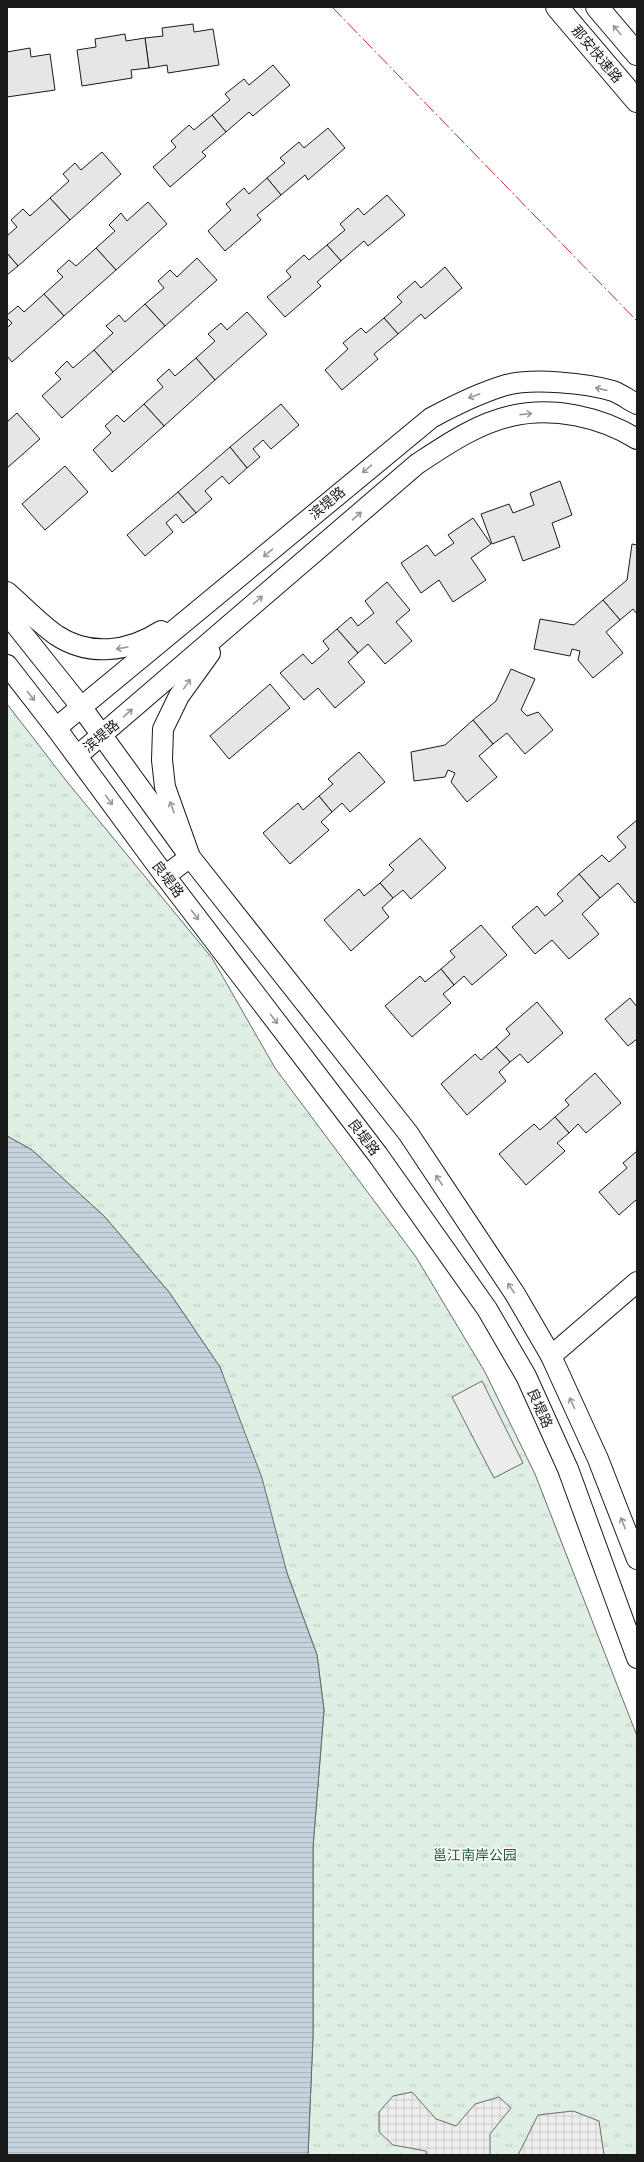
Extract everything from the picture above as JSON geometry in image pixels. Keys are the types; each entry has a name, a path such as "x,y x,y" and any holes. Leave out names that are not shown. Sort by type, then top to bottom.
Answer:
{"highway":[{"name":"那安快速路","path":"557,7 637,101"},
{"path":"597,7 637,54"}],"main road":[{"name":"滨堤路","path":"56,728 82,708 398,443 431,418 470,398 508,385 545,382 581,384 613,391 637,404"},
{"name":"滨堤路","path":"77,756 417,464 447,444 484,425 512,416 543,413 574,415 603,422 637,439"},
{"path":"7,592 56,635 90,649 106,650 126,648 151,638 216,596"},
{"path":"216,596 191,624 193,637 200,641 208,641 236,620"},
{"path":"7,614 82,708 190,857 408,1133 515,1294 551,1356 598,1459 637,1559"},
{"path":"190,857 166,788 162,760 163,729 179,696 236,620"},
{"name":"良堤路","path":"7,665 77,756 165,876 378,1155 487,1309 526,1376 568,1469 637,1658"},
{"path":"165,876 190,857"},
{"path":"551,1356 637,1282"}],"green space":[{"name":"邕江南岸公园","path":"7,704 68,783 212,958 275,1068 416,1257 485,1372 535,1474 637,1736 637,2155 308,2155 313,2036 313,1847 324,1710 317,1655 287,1573 220,1367 169,1292 105,1217 32,1150 7,1136"}],"shaded area":[{"path":"7,1136 32,1150 105,1217 169,1292 220,1367 262,1478 287,1573 317,1655 324,1710 313,1847 313,2036 308,2155 7,2155"},
{"path":"482,1381 523,1463 494,1478 452,1397"},
{"path":"412,2092 436,2119 456,2126 475,2104 499,2097 511,2108 490,2134 490,2155 427,2155 426,2151 393,2145 379,2132 379,2112 393,2096"},
{"path":"573,2111 599,2121 604,2155 518,2155 538,2115"}],"building":[{"path":"193,24 194,32 213,29 219,65 168,73 167,65 149,68 145,38 163,36 162,28"},
{"path":"125,34 126,41 145,38 149,68 131,70 132,78 82,86 77,50 96,47 95,39"},
{"path":"30,48 31,57 50,54 55,90 7,97 7,52"},
{"path":"273,65 290,85 253,116 249,112 226,132 212,115 230,100 225,94 244,79 249,85"},
{"path":"212,115 226,132 202,152 206,156 170,187 153,167 176,147 171,141 189,125 194,130"},
{"path":"328,128 345,148 308,180 305,175 281,195 267,178 285,163 280,158 299,142 304,148"},
{"path":"102,152 121,174 70,220 50,198 69,181 63,174 75,163 81,170"},
{"path":"267,178 281,195 257,215 261,220 225,251 208,231 231,210 226,204 244,188 249,194"},
{"path":"387,195 405,215 368,246 364,241 341,261 327,245 345,230 340,224 358,208 364,215"},
{"path":"50,198 70,220 18,266 7,253 7,236 17,227 11,220 23,209 30,216"},
{"path":"148,202 167,224 116,270 96,248 115,231 109,225 121,213 127,221"},
{"path":"327,245 341,261 317,282 321,286 285,317 267,297 291,277 286,271 304,255 309,260"},
{"path":"96,248 116,270 64,316 44,294 63,277 57,271 69,260 76,266"},
{"path":"7,253 18,266 7,275"},
{"path":"197,258 217,280 165,326 145,304 164,288 158,281 170,270 177,277"},
{"path":"445,267 462,288 425,319 421,314 398,334 384,318 402,302 397,297 415,281 421,288"},
{"path":"44,294 64,316 12,362 7,356 7,328 12,323 7,318 7,315 18,306 24,312"},
{"path":"145,304 165,326 113,372 94,350 113,333 106,326 119,315 125,322"},
{"path":"247,312 267,334 215,380 196,358 215,341 208,334 221,323 227,330"},
{"path":"384,318 398,334 374,354 378,359 342,390 325,370 348,349 343,343 361,328 366,333"},
{"path":"94,350 113,372 62,418 42,396 61,379 55,373 67,361 73,368"},
{"path":"196,358 215,380 164,426 144,404 163,387 157,380 169,369 175,376"},
{"path":"144,404 164,426 112,472 93,450 111,433 105,426 117,415 124,422"},
{"path":"281,404 299,425 271,449 263,440 253,449 260,457 247,468 230,447"},
{"path":"17,413 40,439 7,468 7,422"},
{"path":"230,447 247,468 229,484 222,476 205,491 212,499 196,513 178,492"},
{"path":"65,466 88,492 45,530 22,504"},
{"path":"560,481 572,515 552,523 560,547 523,561 514,536 492,544 481,514 509,504 513,513 534,505 530,493"},
{"path":"178,492 196,513 183,523 176,514 166,523 173,532 145,556 127,535"},
{"path":"473,518 491,544 471,558 486,580 453,602 439,580 421,593 401,563 427,545 435,556 454,543 448,535"},
{"path":"632,544 637,545 637,614 633,609 620,620 603,600 627,580"},
{"path":"387,582 410,610 396,622 412,641 385,664 368,644 358,653 337,629 351,617 358,626 374,613 365,601"},
{"path":"603,600 620,620 606,632 623,653 593,678 578,660 580,651 572,649 570,656 534,649 540,619 574,625"},
{"path":"337,629 358,653 348,662 365,682 335,708 318,688 304,700 280,673 303,654 312,664 329,649 323,641"},
{"path":"511,669 535,679 521,710 527,716 538,712 553,730 525,754 507,733 493,744 473,720 496,701"},
{"path":"270,684 290,708 229,759 210,736"},
{"path":"473,720 493,744 479,756 497,777 467,802 451,782 455,773 448,770 445,777 414,781 411,752 445,745"},
{"path":"359,752 385,782 350,812 342,803 332,812 319,796 333,784 328,779"},
{"path":"319,796 332,812 321,822 329,830 290,864 263,833 298,803 303,810"},
{"path":"637,820 637,901 635,903 618,883 600,898 579,874 602,855 609,862 626,847 617,837"},
{"path":"420,838 446,868 411,899 403,890 393,898 380,883 394,870 389,865"},
{"path":"579,874 600,898 582,914 599,934 569,959 552,940 535,954 512,927 537,906 545,916 563,901 557,894"},
{"path":"380,883 393,898 382,908 389,917 351,951 324,920 359,889 364,896"},
{"path":"481,925 507,955 472,985 464,976 454,985 441,969 455,957 450,951"},
{"path":"441,969 454,985 443,994 451,1003 412,1037 385,1006 420,976 425,982"},
{"path":"630,998 637,1007 637,1039 628,1046 605,1019"},
{"path":"537,1002 563,1033 528,1063 520,1054 510,1062 496,1047 510,1034 506,1029"},
{"path":"496,1047 510,1062 499,1072 506,1081 467,1115 441,1084 475,1054 481,1060"},
{"path":"595,1073 621,1103 586,1133 578,1124 569,1133 555,1117 569,1105 565,1100"},
{"path":"555,1117 569,1133 557,1143 565,1151 526,1185 499,1154 534,1124 540,1130"},
{"path":"637,1151 637,1199 619,1215 599,1192 627,1168 623,1163"}],"power":[{"path":"332,7 637,321"}]}
